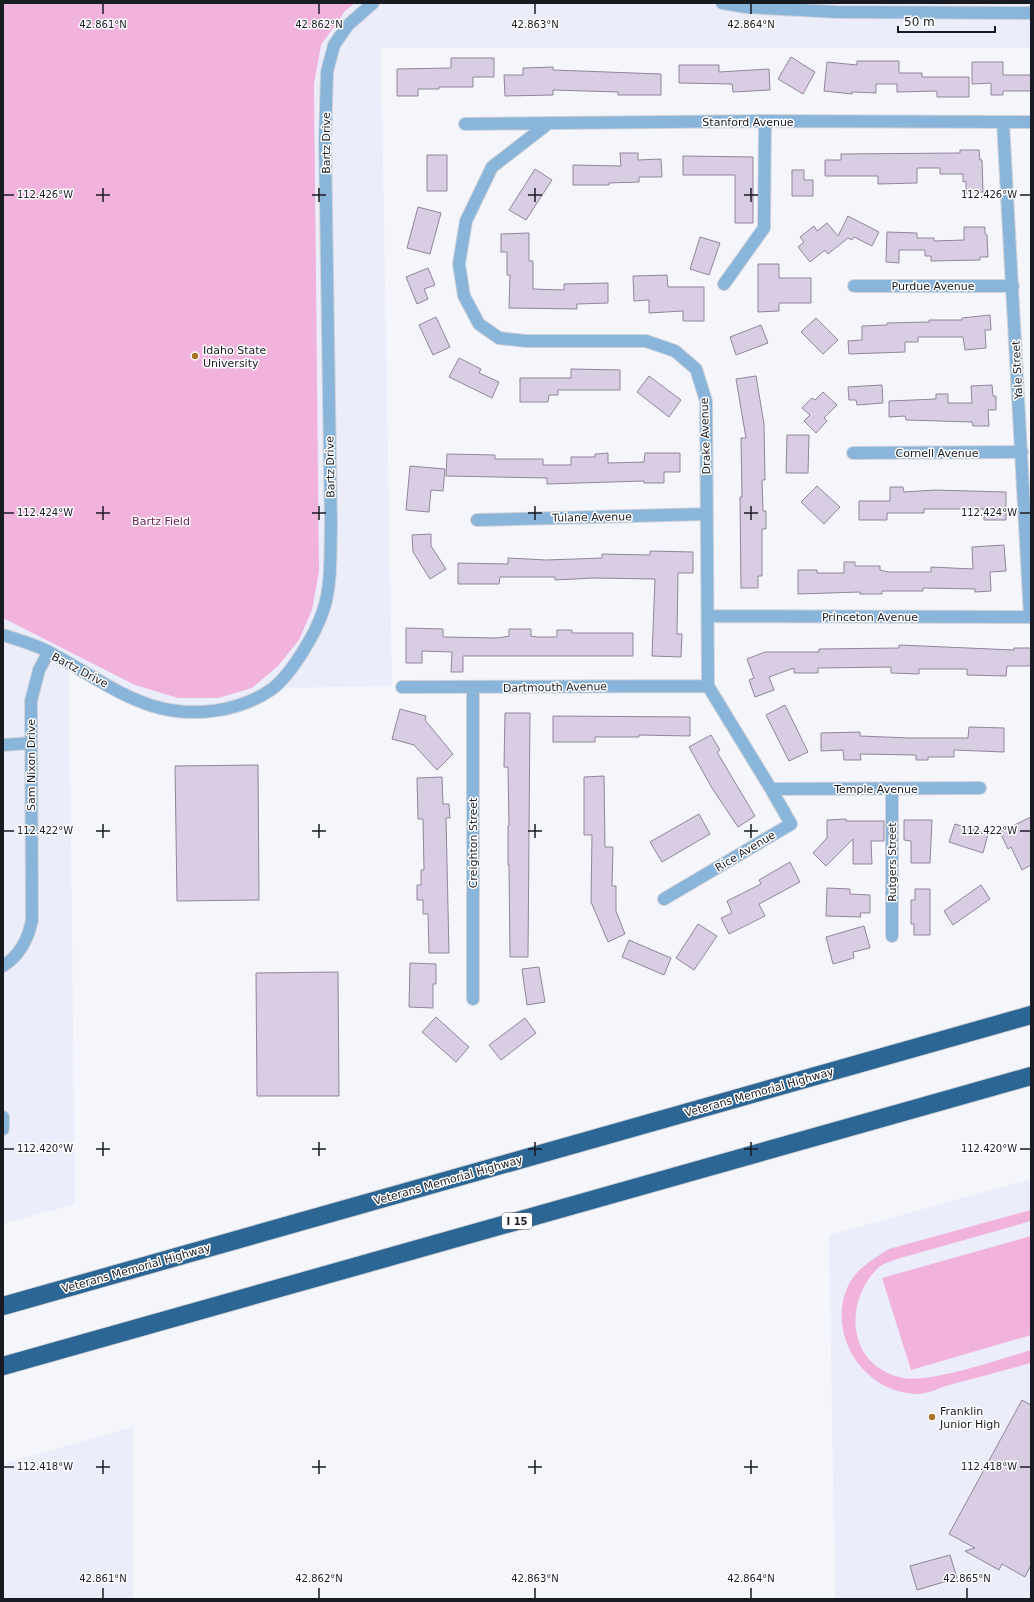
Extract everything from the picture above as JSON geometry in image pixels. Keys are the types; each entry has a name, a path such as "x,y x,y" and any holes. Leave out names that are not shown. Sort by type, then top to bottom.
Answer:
{"highway":[{"name":"Veterans Memorial Highway","path":"3,1306 1031,1015"},
{"name":"I 15","path":"3,1366 1031,1076"}],"street":[{"name":"Bartz Drive","path":"3,635 48,653 125,694 153,706 187,712 216,711 245,704 273,688 292,667 308,644 323,611 330,576 331,527 325,140 327,72 334,45 348,25 373,3"},
{"path":"722,3 746,7 1031,13"},
{"path":"724,284 764,228 765,121"},
{"name":"Stanford Avenue","path":"464,124 765,121 1031,122"},
{"name":"Yale Street","path":"1003,122 1030,617"},
{"name":"Drake Avenue","path":"550,123 492,167 466,221 459,264 464,296 479,324 499,338 526,342 646,342 676,350 696,369 706,401 709,616 708,686"},
{"name":"Purdue Avenue","path":"854,286 1013,286"},
{"name":"Cornell Avenue","path":"852,453 1022,452"},
{"name":"Tulane Avenue","path":"477,520 707,514"},
{"name":"Princeton Avenue","path":"709,616 1030,617"},
{"name":"Sam Nixon Drive","path":"3,966 14,959 22,948 29,935 32,920 31,700 39,670 48,653"},
{"path":"708,686 771,789"},
{"name":"Dartmouth Avenue","path":"402,687 473,688 708,686"},
{"name":"Creighton Street","path":"473,688 473,999"},
{"path":"3,745 31,743"},
{"name":"Temple Avenue","path":"771,789 980,788"},
{"name":"Rice Avenue","path":"664,899 791,824 771,789"},
{"name":"Rutgers Street","path":"892,789 892,936"},
{"path":"3,1117 3,1129"}],"shaded area":[{"name":"Bartz Field","path":"3,3 1031,3 1031,48 381,48 392,686 273,688 216,711 153,706 69,665 75,1204 3,1224"},
{"name":"Franklin Junior High","path":"1031,1179 1031,1599 835,1599 829,1235"},
{"path":"133,1427 133,1599 3,1599 3,1464"}],"green space":[{"name":"Bartz Field","path":"3,3 355,3 345,11 321,45 314,84 319,572 312,610 299,640 278,666 252,688 218,698 178,698 135,685 3,618"},
{"path":"1031,1210 1031,1221 897,1259 880,1266 868,1280 860,1297 856,1314 856,1331 861,1347 870,1361 884,1371 903,1378 915,1379 948,1374 1031,1350 1031,1363 921,1394 897,1391 880,1383 865,1371 853,1356 845,1339 842,1320 843,1301 850,1282 858,1272 868,1263 889,1249"},
{"path":"1031,1236 1031,1335 911,1370 882,1278"}],"building":[{"path":"791,57 815,72 803,94 778,79"},
{"path":"451,58 494,58 494,77 473,77 473,87 439,87 439,89 418,89 418,96 397,96 397,69 451,68"},
{"path":"857,61 899,61 899,73 922,73 922,77 969,77 969,97 937,97 937,91 897,92 897,84 876,84 876,93 852,92 852,94 824,91 827,62 857,65"},
{"path":"972,62 1003,62 1003,75 1031,75 1031,91 1003,91 1003,95 991,95 991,83 972,84"},
{"path":"679,65 719,65 719,72 769,69 770,90 733,92 732,84 679,83"},
{"path":"553,67 553,70 661,74 661,95 618,95 618,92 553,90 553,95 505,96 504,75 523,75 523,68"},
{"path":"960,150 979,150 980,160 982,160 983,192 966,193 966,181 963,182 963,174 940,174 940,168 917,168 917,183 878,184 878,176 825,176 825,160 841,160 841,154 960,153"},
{"path":"620,153 638,153 638,160 661,159 662,177 639,177 639,182 609,183 609,185 573,185 573,165 621,166"},
{"path":"427,155 447,155 447,191 427,191"},
{"path":"683,156 753,157 753,223 735,223 735,175 683,175"},
{"path":"535,169 552,180 526,220 509,210"},
{"path":"792,170 804,170 804,180 813,180 813,196 792,196"},
{"path":"418,207 441,213 430,254 407,248"},
{"path":"848,216 879,232 872,246 854,237 852,240 848,238 828,254 825,250 810,262 798,247 804,242 800,237 814,226 817,231 827,223 838,236"},
{"path":"964,227 985,227 988,257 980,257 980,260 931,261 931,256 925,256 925,250 899,250 899,263 886,262 887,232 917,233 917,238 934,238 934,241 964,240"},
{"path":"529,233 529,261 533,261 533,289 564,290 564,284 608,283 608,303 577,304 577,309 509,308 510,275 507,275 507,252 501,252 501,234"},
{"path":"700,237 720,243 709,275 690,269"},
{"path":"758,264 779,264 779,278 811,278 811,303 779,303 779,311 758,312"},
{"path":"428,268 435,285 424,289 428,299 417,304 406,277"},
{"path":"667,275 668,287 704,287 704,321 683,321 683,311 649,313 649,300 634,301 633,276"},
{"path":"990,315 991,330 985,330 986,348 965,350 963,337 918,337 918,342 905,342 905,352 849,354 848,341 862,340 862,326 887,325 887,323 929,322 929,320 962,320 962,318"},
{"path":"436,317 450,347 433,355 419,325"},
{"path":"816,318 838,340 823,354 801,332"},
{"path":"761,325 768,343 736,355 730,337"},
{"path":"459,358 481,369 479,373 499,382 492,398 449,377"},
{"path":"571,369 620,370 620,390 558,390 558,395 549,395 548,402 520,402 520,378 571,378"},
{"path":"649,376 681,400 669,417 637,392"},
{"path":"756,376 764,424 765,480 762,480 763,511 766,511 766,529 762,529 762,576 758,576 758,588 741,588 741,438 746,438 736,379"},
{"path":"882,385 883,403 857,405 856,400 849,400 848,387"},
{"path":"992,385 993,396 996,396 996,410 988,410 989,426 973,426 972,422 906,420 905,416 889,417 889,401 936,399 936,394 948,394 948,403 972,403 971,386"},
{"path":"823,392 837,405 824,418 827,421 816,433 804,421 810,415 802,408 812,398 815,400"},
{"path":"787,435 809,435 808,473 786,473"},
{"path":"608,453 608,463 644,462 645,453 680,453 680,472 664,472 664,483 644,483 644,481 547,484 547,478 446,476 447,454 495,455 495,459 543,459 543,465 571,465 571,457 595,457 595,454"},
{"path":"410,466 445,469 443,491 431,490 429,512 406,510"},
{"path":"817,486 840,507 824,524 801,502"},
{"path":"890,487 903,487 904,492 935,490 1006,492 1006,520 984,520 984,509 924,509 924,513 887,513 887,520 859,520 859,501 890,501"},
{"path":"431,534 431,546 446,569 430,579 413,552 412,535"},
{"path":"1004,545 1006,571 990,572 991,591 975,592 975,589 923,588 923,591 882,591 882,594 860,594 860,592 798,594 798,570 817,570 817,573 844,573 844,562 855,562 855,566 880,566 880,570 888,572 931,572 931,567 973,569 972,547"},
{"path":"650,551 693,552 693,573 678,573 677,634 682,634 681,657 652,656 655,579 594,578 555,580 555,577 500,577 499,584 458,584 458,563 508,564 508,558 546,560 602,558 602,554 650,555"},
{"path":"406,628 443,629 443,637 498,638 509,636 509,629 531,629 531,636 537,637 557,637 557,630 572,630 572,633 633,633 633,656 463,656 463,672 451,672 452,652 422,651 422,663 406,663"},
{"path":"899,645 1014,650 1014,648 1031,648 1031,666 1007,666 1006,676 967,675 967,669 919,669 919,674 891,673 891,667 818,668 818,673 794,673 794,668 769,677 774,690 755,697 749,680 754,678 747,659 765,652 819,652 819,649 899,648"},
{"path":"785,705 808,752 789,761 766,715"},
{"path":"400,709 426,716 425,720 453,754 437,770 414,745 392,739"},
{"path":"505,713 530,713 528,957 510,957 508,767 504,767"},
{"path":"553,716 690,717 690,736 639,735 639,737 595,737 595,742 553,742"},
{"path":"969,727 1004,728 1004,752 954,750 954,757 928,757 928,760 916,760 916,755 860,754 861,760 844,760 843,750 821,751 821,733 860,732 860,736 968,738"},
{"path":"711,735 720,750 717,752 755,816 738,827 712,788 689,747"},
{"path":"258,765 259,900 177,901 175,766"},
{"path":"604,776 605,847 613,847 612,886 616,886 616,911 625,934 608,942 591,902 592,835 584,835 584,777"},
{"path":"442,777 443,804 449,804 450,818 446,818 449,953 429,953 428,914 423,914 423,900 417,900 417,885 421,885 421,870 424,870 423,819 418,819 417,778"},
{"path":"699,814 710,834 662,862 650,842"},
{"path":"1031,817 1031,865 1022,870 1011,847 1008,849 1000,832"},
{"path":"846,819 846,821 884,821 884,841 871,841 872,864 853,864 853,839 826,866 813,853 827,838 827,820"},
{"path":"904,820 932,820 930,863 911,863 911,841 904,840"},
{"path":"955,824 988,834 983,853 949,842"},
{"path":"790,862 800,882 759,904 765,916 729,934 721,918 732,913 727,901 761,884 759,880"},
{"path":"981,885 990,899 953,925 944,911"},
{"path":"827,888 850,889 850,894 870,895 870,913 860,913 861,917 826,916"},
{"path":"915,889 930,889 930,935 914,935 914,924 911,924 911,900 915,900"},
{"path":"698,924 717,936 694,970 676,958"},
{"path":"864,926 870,948 853,952 854,958 833,964 826,937"},
{"path":"629,940 671,958 664,975 622,957"},
{"path":"410,963 436,964 436,984 433,984 433,1008 409,1007"},
{"path":"539,967 545,1002 527,1005 522,969"},
{"path":"338,972 339,1096 257,1096 256,973"},
{"path":"436,1017 469,1047 456,1062 422,1032"},
{"path":"525,1018 536,1033 501,1060 489,1045"},
{"path":"1022,1400 1031,1405 1031,1565 1025,1577 1002,1564 999,1570 965,1551 975,1548 949,1534"},
{"path":"950,1555 957,1578 917,1590 910,1566"}],"place":[{"name":"Idaho State University","path":"195,356"},
{"name":"Franklin Junior High","path":"932,1417"}]}
